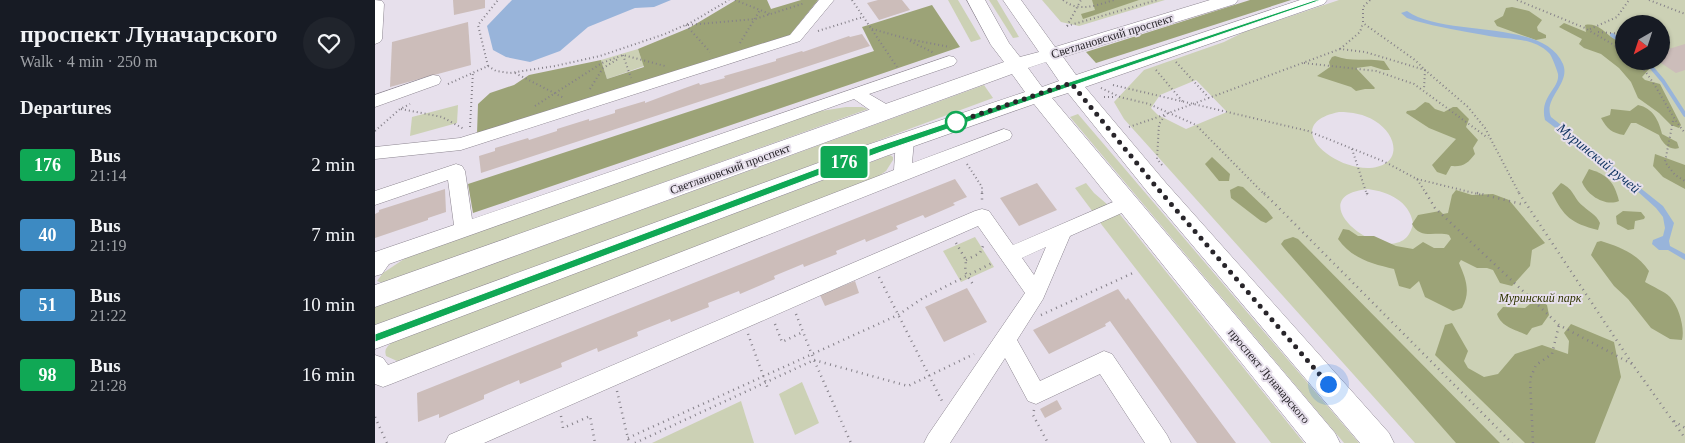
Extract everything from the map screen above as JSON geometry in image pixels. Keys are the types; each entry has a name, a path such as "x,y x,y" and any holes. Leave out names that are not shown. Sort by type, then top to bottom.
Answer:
{"main road":[{"name":"проспект Луначарского","path":"976,0 1001,44 1037,94 1325,443"},
{"path":"1012,0 1071,83 1158,189 1379,443"},
{"name":"Светлановский проспект","path":"375,296 1016,65 1229,0"},
{"path":"375,337 905,140 1318,0"}],"street":[{"path":"375,153 461,144 795,38 827,0"},
{"path":"377,262 464,228 855,93 947,55"},
{"path":"855,93 887,112"},
{"path":"378,375 1004,136"},
{"path":"903,174 905,140"},
{"path":"461,144 456,170 464,228"},
{"path":"375,198 456,170"},
{"path":"1009,255 1127,203"},
{"path":"462,442 743,320 791,310 872,264 949,230 987,222 1036,293"},
{"path":"942,436 1036,293 1063,231"},
{"path":"1005,339 1036,394 1104,361 1159,443"}],"lane":[{"path":"375,39 381,3"},
{"path":"375,101 439,83"}],"path":[{"path":"498,0 478,25 488,66 496,71 515,72 595,58 621,50 686,25 729,0"},
{"path":"735,0 771,14"},
{"path":"852,0 900,70"},
{"path":"1063,0 1067,5 1077,9 1114,0"},
{"path":"1081,0 1067,26 1157,0"},
{"path":"1129,128 1340,49 1360,32 1363,23 1363,7 1370,0"},
{"path":"1517,0 1557,14 1590,29 1615,45"},
{"path":"1590,29 1617,17 1629,0"},
{"path":"1649,0 1685,14"},
{"path":"686,25 755,19 807,3"},
{"path":"730,59 761,10"},
{"path":"795,38 863,17"},
{"path":"1363,23 1415,60 1469,107 1485,128 1489,139 1526,205 1633,365 1685,438"},
{"path":"686,25 711,54"},
{"path":"872,29 908,39 947,55"},
{"path":"1596,32 1615,33"},
{"path":"908,39 947,55"},
{"path":"1340,49 1365,52 1425,70"},
{"path":"621,50 635,89"},
{"path":"515,72 580,106 603,68 623,55"},
{"path":"531,109 602,63 623,55 669,67"},
{"path":"1175,61 1209,98"},
{"path":"1302,62 1376,71 1395,76 1424,89 1459,118 1489,139"},
{"path":"439,83 488,66"},
{"path":"1155,68 1184,103"},
{"path":"1424,89 1425,70"},
{"path":"1643,70 1673,121 1685,134"},
{"path":"393,107 428,113 457,123 469,134 473,71"},
{"path":"1108,84 1309,131 1383,161 1417,179 1526,205"},
{"path":"1103,90 1120,97 1149,104 1195,125 1512,443"},
{"path":"1103,96 1120,97"},
{"path":"375,132 400,109 414,102"},
{"path":"1157,159 1159,124 1166,114"},
{"path":"1673,121 1665,162 1675,175 1685,181"},
{"path":"1352,149 1367,198"},
{"path":"965,161 982,187 987,222 980,254 967,260"},
{"path":"1417,179 1435,208 1559,325 1633,365"},
{"path":"949,230 967,260 965,272 974,286"},
{"path":"628,438 898,314 923,298 1009,255"},
{"path":"872,264 929,376 942,436"},
{"path":"1037,318 1133,272"},
{"path":"791,310 803,332 851,443"},
{"path":"743,320 768,389"},
{"path":"782,320 775,323 782,342 803,332"},
{"path":"1533,443 1530,379 1536,365 1552,354 1559,325"},
{"path":"635,443 814,360 908,386 1005,339"},
{"path":"614,375 629,443"},
{"path":"1036,394 1033,415 1048,443"},
{"path":"558,399 563,428 590,416 595,443"},
{"path":"375,417 387,443"},
{"path":"1672,420 1685,428"}],"green space":[{"path":"736,0 767,0 771,9 801,0 818,0 790,35 477,134 478,104 490,93 514,85 529,75 601,60 607,79 644,67 638,49 689,28"},
{"path":"948,0 958,0 981,39 971,42"},
{"path":"989,0 997,0 1019,37 1013,38"},
{"path":"1042,0 1165,0 1079,26 1061,22"},
{"path":"1092,0 1139,0 1083,19 1081,14 1095,10"},
{"path":"1250,0 1291,0 1096,63 1086,52"},
{"name":"Муринский парк","path":"1339,0 1685,0 1685,443 1415,443 1124,119 1114,102 1144,70 1224,42 1244,32","holes":["1196,80 1227,112 1186,129 1158,115 1151,108 1160,95","1339,112 1349,112 1367,117 1383,127 1392,141 1392,156 1388,161 1381,166 1370,168 1355,167 1340,162 1327,154 1318,145 1313,136 1313,126 1322,118","1368,189 1383,192 1403,203 1411,215 1413,223 1405,239 1391,244 1374,240 1357,231 1345,219 1340,206 1347,195"]},
{"path":"932,5 960,47 473,213 468,184 874,51 862,27"},
{"path":"1512,7 1529,11 1542,20 1537,27 1538,31 1546,35 1546,38 1536,40 1497,26 1494,21 1503,16 1506,8"},
{"path":"1564,23 1586,32 1585,25 1601,29 1615,39 1615,65 1601,54 1584,48 1579,44 1582,39 1559,27"},
{"path":"638,49 644,66 607,79 601,60"},
{"path":"1335,56 1347,59 1384,61 1390,70 1371,66 1356,68 1375,88 1356,91 1351,87 1317,76 1330,67 1329,62"},
{"path":"1621,70 1648,70 1642,77 1645,80 1660,84 1681,125 1679,128 1671,125 1659,113 1638,98 1631,82"},
{"path":"984,85 993,98 375,327 375,307"},
{"path":"1425,102 1435,109 1444,112 1457,107 1469,119 1466,127 1478,140 1473,148 1475,154 1470,160 1462,165 1451,166 1446,175 1437,172 1432,165 1456,139 1429,128 1406,113 1407,111 1415,110"},
{"path":"458,105 457,123 410,136 412,117"},
{"path":"1638,105 1651,112 1659,124 1662,134 1677,142 1679,148 1670,147 1662,141 1659,135 1636,123 1631,123 1624,135 1613,132 1601,118 1610,115 1611,109 1630,111"},
{"path":"846,107 868,109 382,283 377,281 383,273 410,255 815,112"},
{"path":"1078,114 1359,443 1344,443 1070,117"},
{"path":"1655,154 1685,165 1685,189 1663,177 1653,166"},
{"path":"890,155 893,157 893,160 886,171 876,178 406,360 397,361 385,354 387,347 392,342"},
{"path":"1212,157 1230,174 1229,181 1219,181 1205,164"},
{"path":"1589,169 1609,180 1615,189 1619,201 1608,202 1597,199 1584,187 1582,182"},
{"path":"1086,183 1108,205 1093,212 1075,188"},
{"path":"1561,183 1569,188 1580,203 1597,218 1600,223 1598,230 1575,222 1560,208 1552,193"},
{"path":"1238,186 1243,187 1273,218 1266,223 1261,221 1231,198 1230,190"},
{"path":"1456,190 1472,195 1493,194 1509,200 1545,243 1532,250 1530,266 1512,286 1500,283 1493,270 1477,268 1461,260 1459,263 1467,291 1462,308 1453,311 1425,297 1419,281 1410,289 1399,286 1394,269 1363,260 1344,246 1338,239 1343,229 1349,230 1358,236 1374,236 1396,246 1413,249 1423,242 1434,248 1444,248 1451,239 1449,235 1419,232 1412,224 1418,215 1440,211 1443,214 1448,213 1452,195"},
{"path":"1623,211 1641,212 1645,217 1635,221 1634,229 1628,230 1617,224 1616,216"},
{"path":"1118,212 1304,443 1271,443 1098,220"},
{"path":"975,237 994,267 961,282 943,251"},
{"path":"1293,237 1298,239 1500,443 1456,443 1281,244 1284,240"},
{"path":"1601,241 1628,252 1645,265 1649,271 1645,282 1668,295 1679,312 1682,324 1682,340 1670,339 1651,328 1628,299 1614,286 1591,255 1597,242"},
{"path":"1535,300 1547,305 1549,315 1542,325 1532,328 1527,335 1505,325 1497,314 1503,307 1525,308"},
{"path":"1452,323 1468,351 1464,361 1468,368 1484,377 1498,374 1515,354 1542,345 1568,354 1569,341 1564,333 1571,324 1614,342 1621,377 1595,443 1525,443 1435,355 1445,325"},
{"path":"802,382 819,423 795,435 779,394"},
{"path":"741,401 754,443 652,443"}],"water":[{"path":"512,0 671,0 654,7 635,8 588,27 560,51 530,62 506,57 493,50 487,26"},
{"name":"Муринский ручей","path":"1407,11 1424,19 1444,24 1515,34 1535,40 1552,50 1563,64 1564,71 1561,85 1551,104 1551,117 1663,206 1674,223 1669,241 1670,246 1685,254 1685,260 1668,250 1659,250 1652,244 1653,240 1663,236 1665,228 1663,217 1656,208 1626,181 1545,120 1545,105 1558,79 1557,69 1549,53 1527,41 1492,37 1416,21 1407,18 1401,13"}],"building":[{"path":"453,0 485,0 485,8 454,15"},
{"path":"878,0 902,0 910,10 879,20 867,3"},
{"path":"468,22 471,65 390,87 392,42"},
{"path":"862,34 870,46 481,173 479,156 495,151 495,148 528,138 529,140 557,131 557,129 615,113 615,110 645,101 645,103 699,83 700,85 725,78 724,76 776,61 776,59 849,36"},
{"path":"1685,44 1685,70 1676,73 1670,69 1670,49"},
{"path":"955,179 967,197 953,203 955,205 925,218 923,215 896,226 898,229 866,242 865,239 836,251 837,254 804,267 803,264 774,276 775,279 740,294 739,291 708,303 709,307 671,322 670,319 637,332 638,336 598,352 597,348 561,363 562,367 520,384 519,380 484,395 484,399 439,418 439,414 418,422 417,393"},
{"path":"1037,183 1057,210 1019,226 1000,198"},
{"path":"445,189 446,212 375,238 375,214 379,210"},
{"path":"855,281 859,293 825,306 820,295"},
{"path":"967,288 987,322 944,342 925,307"},
{"path":"1118,289 1126,300 1128,298 1236,443 1197,443 1110,321 1105,324 1106,326 1049,354 1033,330"},
{"path":"1057,400 1062,409 1045,418 1040,409"}],"waterway":[{"path":"1654,70 1685,115"}],"bus line":[{"name":"176","path":"375,337 878,150 1318,0"}],"route":[{"path":"956,122 1071,83 1158,189 1328,384"}]}
